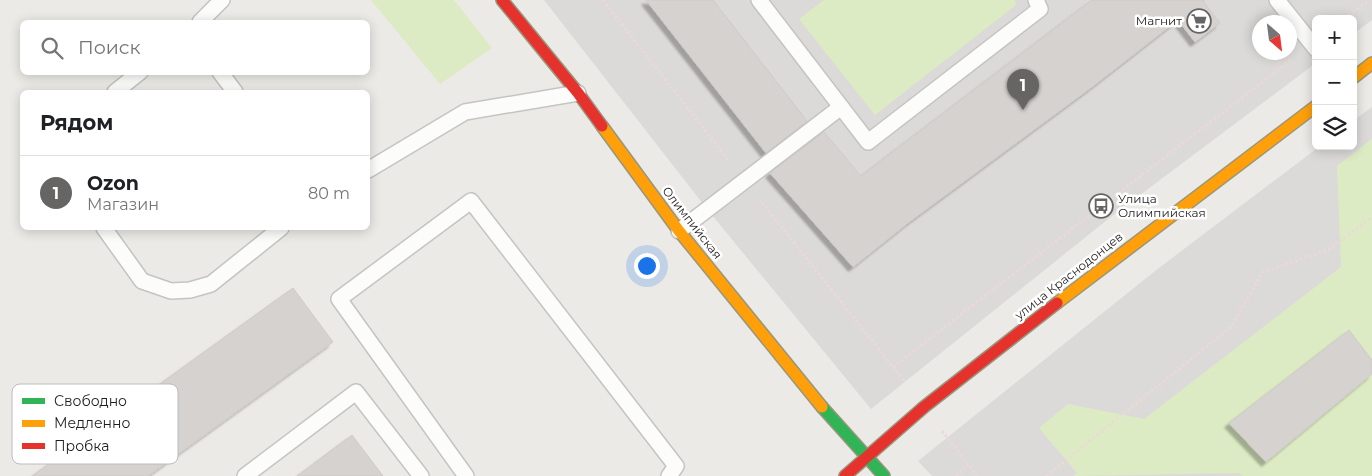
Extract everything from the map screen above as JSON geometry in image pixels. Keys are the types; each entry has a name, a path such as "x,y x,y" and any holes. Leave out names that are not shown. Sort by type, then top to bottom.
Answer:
{"main road":[{"name":"Олимпийская","path":"502,0 578,93 679,231 808,392 884,476"},
{"path":"1357,75 1372,63"},
{"name":"улица Краснодонцев","path":"845,476 924,407 1133,244 1312,109"}],"lane":[{"path":"202,20 222,0"},
{"path":"758,0 868,142 1040,9 1036,0"},
{"path":"1277,0 1312,44"},
{"path":"118,90 136,75"},
{"path":"222,75 234,90"},
{"path":"370,169 465,112 578,93"},
{"path":"679,231 841,107"},
{"path":"466,476 339,298 471,201 676,466 669,476"},
{"path":"105,230 142,281 171,291 190,290 211,284 278,230"},
{"path":"245,476 356,392 421,476"}],"path":[{"path":"603,0 924,407 976,476"},
{"path":"1350,15 1369,0"},
{"path":"892,367 1312,48"},
{"path":"1046,476 1231,326 1263,272 1330,249 1372,217"},
{"path":"956,476 968,466"}],"shaded area":[{"path":"544,0 1372,0 1372,20 1357,31 1357,15 1312,15 1312,66 1112,216 871,409 707,209"},
{"path":"1372,107 1372,476 932,476 918,461 1155,271 1315,150 1357,150 1357,118"}],"green space":[{"path":"371,0 454,0 492,48 440,84"},
{"path":"824,0 1015,0 1016,5 875,115 799,19"},
{"path":"1372,139 1372,476 1242,476 1240,473 1073,476 1077,473 1039,428 1068,404 1144,419 1341,267 1337,166"}],"building":[{"path":"646,0 713,0 807,121 766,153"},
{"path":"1092,0 1205,0 1203,1 1220,23 1195,42 1178,20 1092,87 908,223 853,267 770,173 824,132 861,176"},
{"path":"293,288 333,342 178,454 178,384 160,384"},
{"path":"1349,330 1372,360 1372,374 1266,462 1229,423"},
{"path":"352,435 383,476 297,476"},
{"path":"49,464 165,464 148,476 32,476"}],"traffic: fast":[{"path":"822,407 884,476"}],"traffic: slow":[{"path":"1357,75 1372,63"},
{"path":"1057,303 1312,109"},
{"path":"602,126 679,231 822,407"}],"traffic: jam":[{"path":"502,0 578,93 602,126"},
{"path":"845,476 924,407 1057,303"}],"place":[{"name":"Магнит","path":"1199,21"},
{"name":"Ozon","path":"1023,110"},
{"name":"Улица Олимпийская","path":"1101,206"}]}
